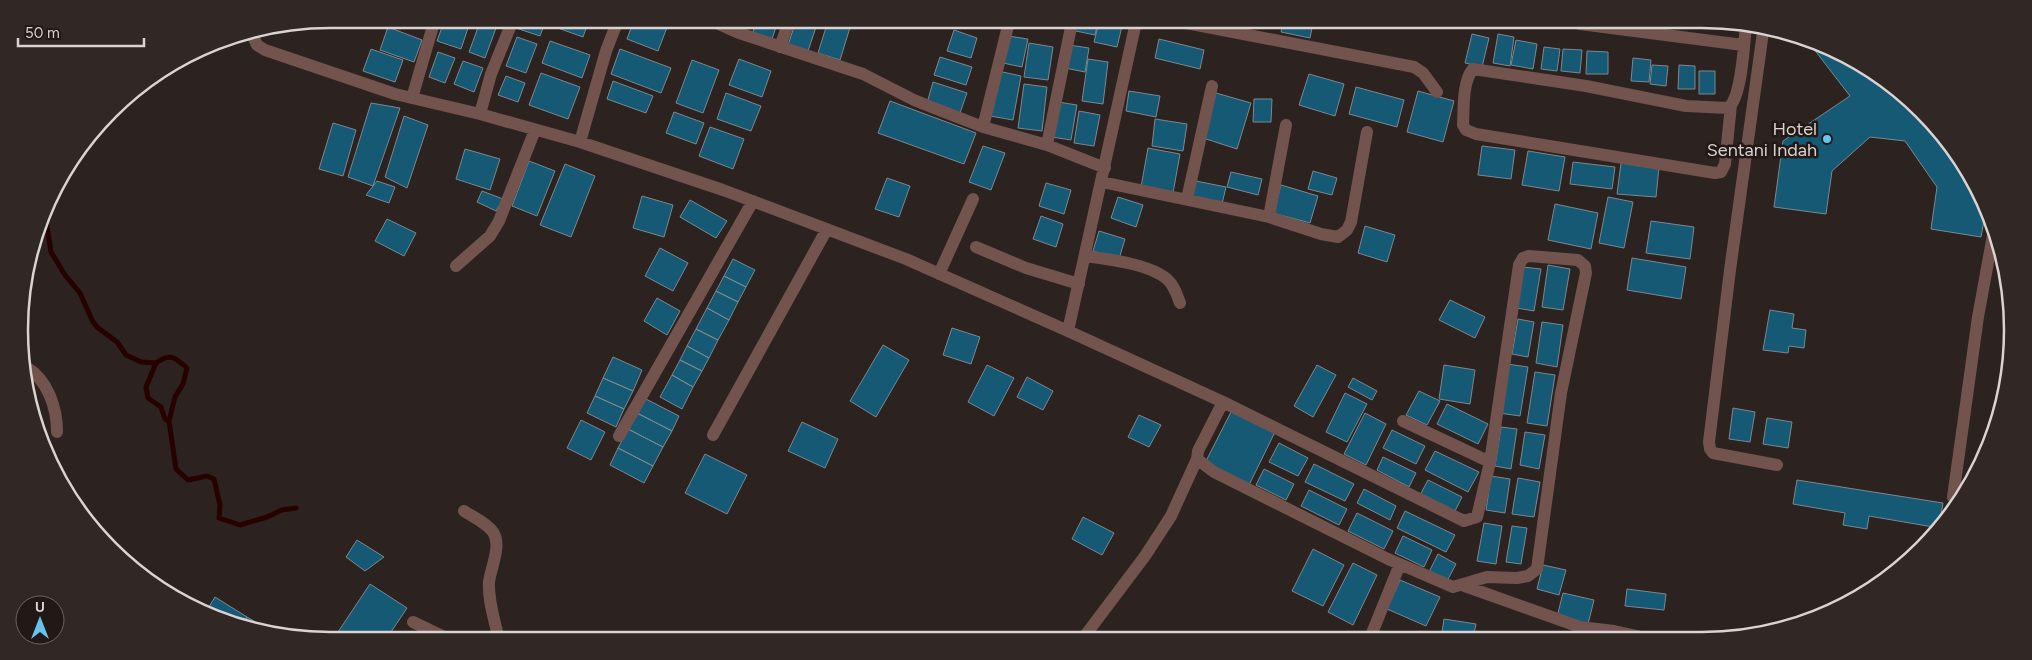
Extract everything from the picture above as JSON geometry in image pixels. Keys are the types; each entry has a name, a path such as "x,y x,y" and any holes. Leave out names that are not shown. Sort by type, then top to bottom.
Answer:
{"street":[{"path":"412,98 432,28"},
{"path":"480,114 491,74 509,28"},
{"path":"580,142 606,51 615,28"},
{"path":"728,28 863,74 914,100 983,126 1047,145 1105,168"},
{"path":"780,47 787,28"},
{"path":"983,126 1008,28"},
{"path":"1047,145 1071,28"},
{"path":"1068,331 1135,28"},
{"path":"1211,28 1414,67 1423,73 1437,92"},
{"path":"1611,28 1744,45"},
{"path":"1731,105 1724,108 1686,106 1586,86 1473,69 1467,82 1463,126 1466,130 1476,134 1715,174 1721,172 1725,164 1731,105 1737,93 1745,31"},
{"path":"1763,33 1730,270 1709,442 1710,449 1714,453 1777,464"},
{"path":"254,38 257,45 265,50 394,94 480,114 580,142 753,201 906,259 1223,402 1464,521 1477,517 1490,462 1520,262 1523,258 1535,256 1578,260 1585,266 1586,273 1561,393 1537,569 1528,576 1517,578 1487,577 1453,587 1400,564 1214,472 1197,459"},
{"path":"1187,199 1212,86"},
{"path":"1269,217 1286,125"},
{"path":"456,266 490,236 499,221 535,130"},
{"path":"1102,182 1269,217 1321,234 1343,235 1350,222 1367,132"},
{"path":"939,274 973,199"},
{"path":"619,436 753,201"},
{"path":"713,435 827,229"},
{"path":"1954,497 1978,317 1991,244"},
{"path":"976,247 1026,268 1079,284"},
{"path":"1085,256 1107,259 1157,272 1173,286 1180,303"},
{"path":"30,371 40,380 51,398 57,418 57,432"},
{"path":"1088,632 1145,556 1172,516 1197,459 1198,451 1223,402"},
{"path":"1403,421 1490,462"},
{"path":"464,511 492,530 495,536 496,546 489,581 489,602 497,632"},
{"path":"1372,632 1400,564"},
{"path":"1462,585 1580,627 1619,632"},
{"path":"413,622 434,632"}],"building":[{"path":"388,28 422,40 414,62 380,50"},
{"path":"442,28 468,28 461,49 437,41"},
{"path":"478,28 496,28 485,58 469,52"},
{"path":"516,28 543,28 540,36"},
{"path":"558,28 586,28 583,37"},
{"path":"631,28 667,28 658,51 627,39"},
{"path":"754,28 776,28 771,42 752,36"},
{"path":"794,28 816,28 808,51 788,45"},
{"path":"826,28 850,28 840,60 818,53"},
{"path":"1072,28 1097,28 1095,35 1071,30"},
{"path":"1098,28 1122,28 1117,47 1094,42"},
{"path":"1282,28 1312,28 1310,38 1281,32"},
{"path":"954,30 977,38 971,58 947,51"},
{"path":"1472,34 1489,38 1482,67 1465,63"},
{"path":"1498,34 1514,37 1510,66 1493,63"},
{"path":"1008,36 1028,39 1022,67 1003,63"},
{"path":"517,37 537,44 526,73 506,66"},
{"path":"1159,39 1204,50 1200,69 1155,58"},
{"path":"1516,40 1537,44 1533,69 1511,65"},
{"path":"550,41 590,55 582,78 542,63"},
{"path":"1029,43 1053,47 1048,80 1024,77"},
{"path":"1069,45 1089,48 1085,72 1065,68"},
{"path":"1544,47 1560,49 1557,71 1541,69"},
{"path":"371,49 403,60 395,82 363,71"},
{"path":"620,49 671,68 661,93 611,74"},
{"path":"1563,49 1582,50 1580,73 1561,71"},
{"name":"Hotel Sentani Indah","path":"1814,50 1870,78 1916,116 1942,146 1964,179 1984,222 1981,237 1931,229 1937,187 1905,141 1870,137 1832,171 1826,214 1774,207 1783,141 1850,96"},
{"path":"1587,51 1608,52 1608,74 1586,74"},
{"path":"438,52 455,58 445,83 429,77"},
{"path":"940,57 972,67 966,85 934,75"},
{"path":"1633,58 1651,60 1649,82 1631,81"},
{"path":"739,59 771,71 762,97 729,85"},
{"path":"1088,59 1108,62 1103,104 1082,101"},
{"path":"692,60 719,70 703,113 676,103"},
{"path":"463,61 483,68 474,92 454,84"},
{"path":"1652,65 1668,66 1666,86 1650,84"},
{"path":"1679,65 1695,66 1695,89 1678,89"},
{"path":"998,71 1021,76 1013,120 990,116"},
{"path":"1699,71 1715,71 1715,94 1699,94"},
{"path":"541,73 580,87 568,119 529,105"},
{"path":"1309,74 1344,84 1335,116 1299,105"},
{"path":"506,76 525,83 518,102 498,95"},
{"path":"613,81 653,96 646,113 607,99"},
{"path":"933,82 967,93 960,113 927,103"},
{"path":"1024,84 1047,87 1042,131 1018,128"},
{"path":"1356,87 1404,100 1397,127 1349,114"},
{"path":"1129,91 1160,96 1156,117 1126,111"},
{"path":"1418,91 1454,101 1443,142 1407,132"},
{"path":"726,93 761,106 751,131 717,119"},
{"path":"1216,93 1251,103 1237,149 1203,138"},
{"path":"1254,99 1272,99 1271,122 1253,122"},
{"path":"890,101 976,133 964,164 878,133"},
{"path":"1058,102 1077,105 1071,140 1052,137"},
{"path":"371,103 400,108 373,186 348,177"},
{"path":"1079,111 1100,115 1094,146 1074,143"},
{"path":"674,112 704,123 696,144 666,133"},
{"path":"404,116 428,125 407,188 385,177"},
{"path":"1155,119 1187,124 1183,151 1152,146"},
{"path":"333,123 356,130 343,176 319,169"},
{"path":"710,127 744,139 733,169 699,156"},
{"path":"983,146 1005,153 991,190 969,182"},
{"path":"1482,146 1515,150 1511,179 1478,175"},
{"path":"1148,148 1180,154 1173,193 1141,187"},
{"path":"465,149 500,159 490,190 456,179"},
{"path":"1528,151 1565,157 1559,191 1522,185"},
{"path":"529,161 555,171 537,216 512,206"},
{"path":"1573,162 1615,167 1612,189 1570,184"},
{"path":"1621,163 1659,167 1656,197 1617,194"},
{"path":"565,164 595,176 571,237 540,225"},
{"path":"1313,171 1337,178 1332,195 1308,189"},
{"path":"1231,172 1262,179 1258,195 1227,187"},
{"path":"887,178 910,186 899,217 875,209"},
{"path":"377,181 395,187 389,203 366,195"},
{"path":"1196,181 1226,187 1222,204 1192,197"},
{"path":"1046,183 1071,190 1064,214 1039,206"},
{"path":"1281,185 1318,196 1310,223 1273,213"},
{"path":"482,191 503,199 496,211 477,202"},
{"path":"642,196 673,205 664,237 633,228"},
{"path":"1118,197 1143,205 1136,227 1111,218"},
{"path":"1608,197 1633,202 1624,248 1599,243"},
{"path":"690,200 727,221 716,238 680,217"},
{"path":"1555,204 1598,213 1591,249 1548,240"},
{"path":"1041,216 1063,224 1056,247 1033,239"},
{"path":"387,219 416,233 404,256 375,241"},
{"path":"1651,221 1694,227 1690,259 1646,253"},
{"path":"1365,226 1395,235 1387,262 1358,253"},
{"path":"1099,231 1125,239 1119,259 1093,251"},
{"path":"660,248 688,263 673,291 645,276"},
{"path":"1632,258 1686,267 1681,299 1627,290"},
{"path":"733,259 755,270 746,287 724,276"},
{"path":"1548,265 1570,269 1563,310 1542,307"},
{"path":"1523,267 1541,269 1534,311 1517,308"},
{"path":"724,276 746,287 738,302 716,291"},
{"path":"716,291 738,302 729,320 707,308"},
{"path":"657,298 680,311 667,335 644,321"},
{"path":"1450,300 1485,317 1475,338 1439,320"},
{"path":"707,308 729,320 718,340 696,329"},
{"path":"1770,310 1794,314 1792,328 1806,330 1804,348 1789,346 1788,353 1763,350"},
{"path":"1518,319 1534,322 1528,357 1512,354"},
{"path":"1542,322 1563,325 1557,367 1536,363"},
{"path":"952,328 980,337 971,364 943,355"},
{"path":"696,329 718,340 709,358 687,346"},
{"path":"883,345 909,360 876,417 850,401"},
{"path":"687,346 709,358 702,371 680,360"},
{"path":"613,357 642,370 633,391 603,378"},
{"path":"680,360 702,371 693,387 672,375"},
{"path":"1507,364 1528,367 1520,416 1499,413"},
{"path":"987,365 1014,378 994,416 968,402"},
{"path":"1317,365 1336,375 1313,417 1294,406"},
{"path":"1444,365 1475,370 1470,404 1439,399"},
{"path":"1535,372 1555,375 1547,426 1527,423"},
{"path":"672,375 693,387 682,409 660,397"},
{"path":"1027,377 1053,391 1043,410 1017,397"},
{"path":"603,378 633,391 624,409 595,396"},
{"path":"1353,378 1377,391 1372,400 1348,387"},
{"path":"1419,391 1440,401 1427,425 1406,415"},
{"path":"1345,393 1367,404 1347,442 1326,432"},
{"path":"595,396 624,409 616,427 587,413"},
{"path":"644,398 679,416 672,431 637,413"},
{"path":"1447,404 1488,424 1478,444 1437,424"},
{"path":"1733,408 1755,412 1750,442 1729,439"},
{"path":"1232,410 1275,432 1249,485 1205,463"},
{"path":"637,413 672,431 663,447 628,429"},
{"path":"1365,413 1386,424 1366,465 1344,454"},
{"path":"1139,415 1161,425 1149,447 1128,437"},
{"path":"1767,418 1792,422 1788,448 1763,444"},
{"path":"581,420 605,432 591,460 567,448"},
{"path":"802,422 838,439 825,468 788,451"},
{"path":"1501,427 1517,429 1511,469 1495,466"},
{"path":"628,429 663,447 653,466 618,448"},
{"path":"1392,430 1425,446 1416,464 1383,448"},
{"path":"1525,432 1545,435 1539,469 1520,465"},
{"path":"1279,443 1308,458 1298,476 1269,462"},
{"path":"618,448 653,466 644,483 610,465"},
{"path":"1435,451 1479,472 1468,492 1425,470"},
{"path":"705,454 747,475 727,514 685,493"},
{"path":"1383,457 1416,473 1409,487 1377,470"},
{"path":"1314,464 1354,484 1345,501 1305,482"},
{"path":"1264,469 1294,484 1286,500 1256,485"},
{"path":"1491,476 1510,479 1505,513 1486,510"},
{"path":"1518,478 1540,482 1534,517 1512,514"},
{"path":"1428,480 1462,497 1454,513 1419,497"},
{"path":"1797,480 1943,503 1941,515 1931,527 1869,516 1867,529 1843,525 1845,513 1793,504"},
{"path":"1364,489 1396,506 1390,520 1357,503"},
{"path":"1309,490 1347,509 1339,525 1301,506"},
{"path":"1405,511 1455,535 1446,552 1397,528"},
{"path":"1357,513 1393,531 1384,549 1348,531"},
{"path":"1083,517 1114,533 1102,555 1072,539"},
{"path":"1484,523 1502,526 1496,564 1477,561"},
{"path":"1512,526 1527,528 1521,564 1506,562"},
{"path":"1403,536 1432,550 1424,567 1395,553"},
{"path":"357,540 384,557 365,571 346,557"},
{"path":"1313,549 1344,565 1323,606 1292,591"},
{"path":"1438,554 1456,564 1447,581 1429,572"},
{"path":"1353,563 1377,575 1353,625 1328,612"},
{"path":"1543,565 1566,570 1559,595 1537,589"},
{"path":"1400,580 1440,597 1426,626 1387,609"},
{"path":"370,584 407,608 391,632 338,632"},
{"path":"1627,589 1666,594 1664,610 1625,606"},
{"path":"1563,593 1594,600 1588,624 1557,617"},
{"path":"215,597 247,617 245,620 209,607"},
{"path":"247,617 259,624 252,622 245,620"},
{"path":"1444,619 1476,624 1474,632 1442,632"}],"waterway":[{"path":"47,225 51,252 65,275 80,293 97,327 117,342 126,355 141,362 156,363 169,357 176,359 187,368 183,384 175,397 169,421 176,469 188,480 207,476 214,479 220,505 219,518 240,525 267,517 282,510 296,508"},
{"path":"156,363 146,387 148,398 161,407 165,419 169,421"}],"place":[{"name":"Hotel Sentani Indah","path":"1827,139"}]}
